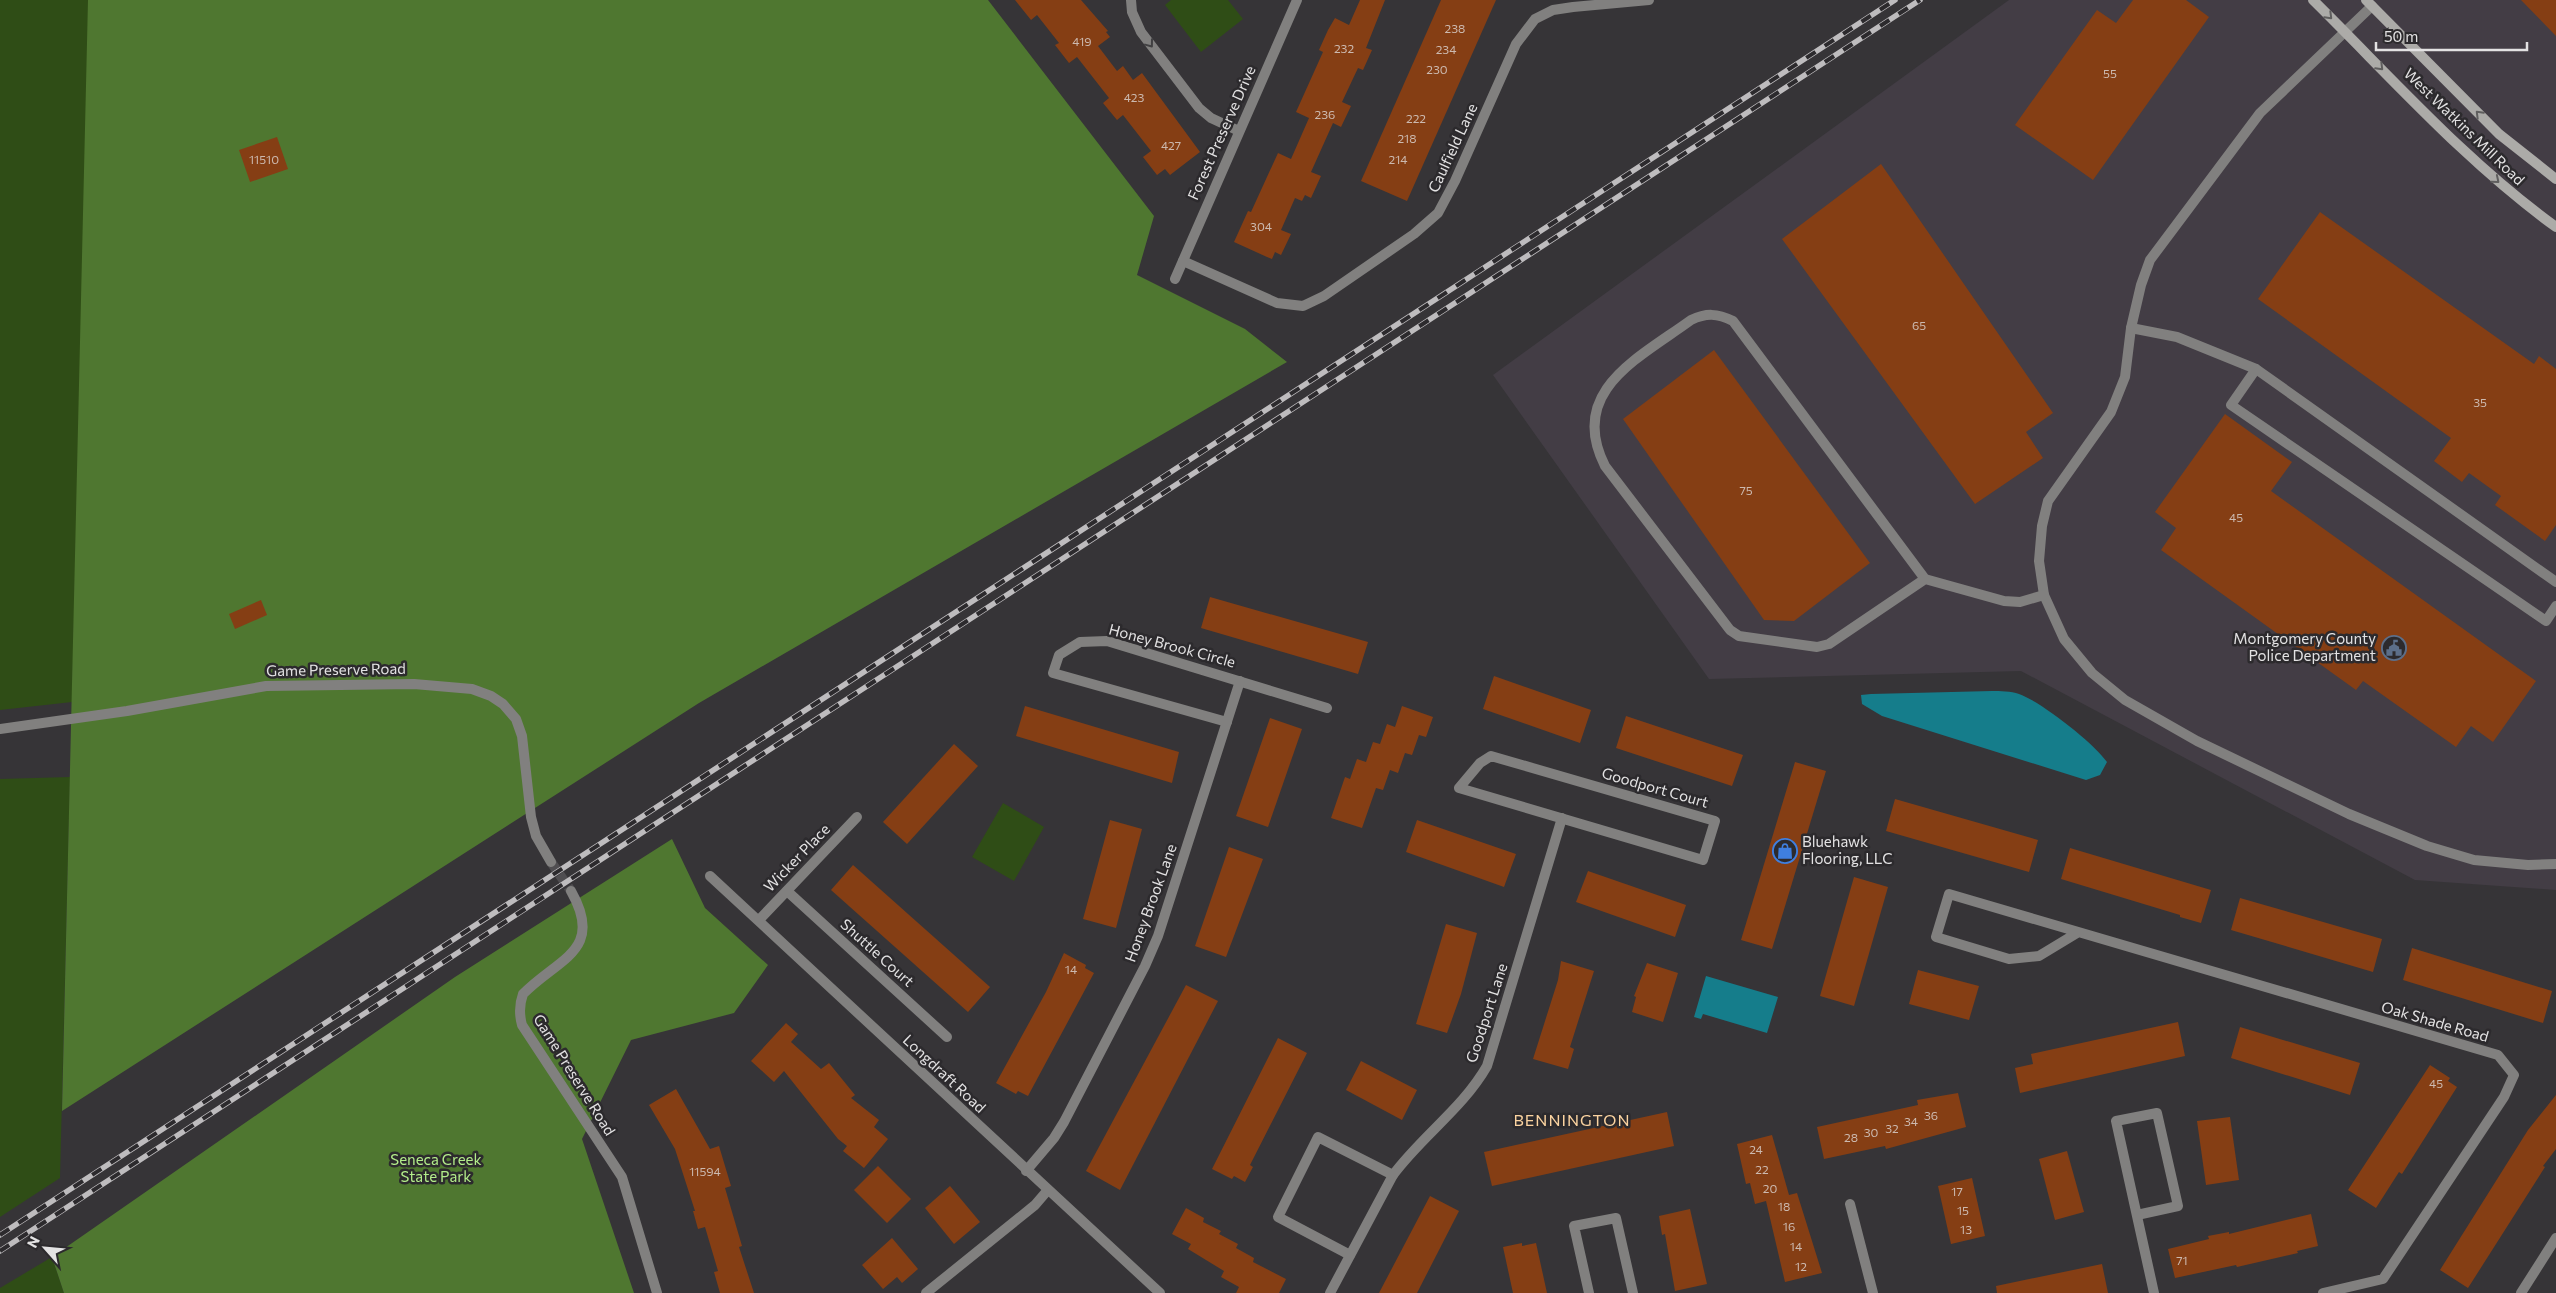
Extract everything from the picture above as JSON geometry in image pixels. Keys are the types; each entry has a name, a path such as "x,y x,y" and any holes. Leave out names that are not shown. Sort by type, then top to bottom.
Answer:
{"main road":[{"name":"West Watkins Mill Road","path":"2313,0 2476,163 2518,199 2556,227"},
{"name":"West Watkins Mill Road","path":"2369,3 2500,134 2556,179"}],"street":[{"path":"1131,0 1132,12 1141,32 1199,108 1211,118 1239,132"},
{"name":"Forest Preserve Drive","path":"1175,279 1298,0"},
{"name":"Caulfield Lane","path":"1183,261 1277,303 1303,306 1324,296 1414,234 1438,213 1456,181 1516,44 1535,19 1553,10 1649,0"},
{"path":"2369,3 2345,32 2260,113 2150,260 2140,285 2131,328 2125,377 2111,412 2048,501 2042,526 2039,561 2044,595 2064,639 2092,673 2125,700 2197,741 2349,814 2427,846 2474,860 2528,865 2556,864"},
{"path":"1925,579 1829,644 1817,647 1738,636 1730,630 1605,466 1597,449 1595,413 1604,390 1614,376 1691,320 1704,314 1721,315 1733,321 1925,579 2004,601 2020,602 2044,595"},
{"path":"2131,328 2177,337 2256,369 2556,582"},
{"path":"2256,369 2231,405 2546,621 2556,606"},
{"name":"Honey Brook Circle","path":"1227,722 1053,673 1059,655 1080,642 1107,641 1328,708"},
{"name":"Honey Brook Lane","path":"1026,1171 1050,1144 1064,1122 1146,966 1158,936 1240,681"},
{"name":"Game Preserve Road","path":"0,729 118,713 266,686 414,684 472,689 491,696 503,704 516,719 522,736 531,817 536,836 552,862"},
{"name":"Goodport Court","path":"1491,756 1715,821 1703,860 1562,818 1459,788 1480,763 1491,756"},
{"name":"Wicker Place","path":"759,920 857,817"},
{"name":"Goodport Lane","path":"1330,1293 1393,1175 1406,1157 1475,1087 1487,1066 1562,818"},
{"name":"Longdraft Road","path":"710,876 1047,1191 1160,1293"},
{"name":"Game Preserve Road","path":"571,891 578,904 582,918 583,927 578,946 572,955 524,994 520,1004 520,1016 522,1025 622,1177 658,1293"},
{"name":"Shuttle Court","path":"787,891 947,1036"},
{"name":"Oak Shade Road","path":"2077,933 2038,956 2009,959 1936,937 1948,894 2498,1055 2514,1075 2504,1097 2383,1278 2323,1293"},
{"path":"2137,1215 2178,1206 2157,1113 2116,1121 2154,1293"},
{"path":"1350,1255 1278,1217 1318,1137 1393,1175"},
{"path":"926,1293 1035,1205 1047,1191"},
{"path":"1850,1204 1873,1293"},
{"path":"1589,1293 1574,1226 1616,1218 1633,1293"},
{"path":"2521,1293 2556,1238"}],"shaded area":[{"path":"2009,0 2556,0 2556,890 2415,880 2021,671 1709,679 1493,375"}],"green space":[{"path":"0,0 89,0 72,702 0,710"},
{"path":"88,0 988,0 1154,216 1137,275 1245,329 1287,362 699,703 62,1111"},
{"path":"1171,0 1228,0 1243,19 1201,52 1165,5"},
{"path":"70,777 60,1178 0,1217 0,779"},
{"path":"1003,803 1044,827 1014,881 972,857"},
{"name":"Seneca Creek State Park","path":"672,839 705,908 768,965 734,1013 631,1040 582,1139 634,1293 64,1293 52,1257 455,977"},
{"path":"52,1257 64,1293 0,1293 0,1288"}],"water":[{"path":"2009,692 2028,698 2066,724 2091,744 2107,762 2100,775 2086,780 1882,716 1862,704 1861,695"},
{"path":"1706,976 1778,997 1767,1033 1703,1014 1701,1019 1694,1017"}],"building":[{"path":"1015,0 1081,0 1108,31 1106,32 1110,37 1098,46 1117,71 1123,66 1133,80 1142,73 1200,152 1170,175 1165,169 1157,175 1143,157 1151,151 1123,115 1117,120 1103,103 1109,98 1077,57 1069,63 1055,45 1059,43 1037,15 1031,20"},
{"path":"1360,0 1385,0 1366,48 1372,50 1363,70 1358,68 1342,102 1351,106 1341,127 1333,123 1311,172 1321,176 1311,198 1305,195 1302,201 1295,198 1281,230 1291,234 1281,255 1275,252 1272,259 1234,242 1248,211 1251,212 1278,153 1291,159 1309,118 1296,112 1323,52 1319,50 1328,30 1335,18 1349,25"},
{"path":"1441,0 1496,0 1407,201 1361,181"},
{"path":"2133,0 2186,0 2209,17 2093,180 2015,125 2097,10 2116,23"},
{"path":"2521,0 2556,0 2556,36"},
{"path":"277,137 288,169 250,182 239,150"},
{"path":"1881,164 2053,413 2026,432 2043,458 1975,504 1782,239"},
{"path":"2320,212 2534,364 2539,356 2556,369 2556,525 2545,541 2495,505 2501,496 2469,473 2462,482 2434,461 2451,438 2258,299"},
{"path":"1714,350 1870,563 1794,621 1764,620 1623,419"},
{"name":"Montgomery County Police Department","path":"2225,414 2292,462 2271,491 2536,681 2493,742 2471,726 2456,747 2363,681 2356,690 2161,550 2176,528 2155,512"},
{"path":"1210,597 1368,642 1358,674 1201,628"},
{"path":"261,600 267,615 235,629 229,614"},
{"path":"1494,676 1591,710 1580,743 1483,709"},
{"path":"1025,706 1179,752 1172,783 1016,736"},
{"path":"1402,706 1433,717 1426,737 1419,735 1412,755 1405,753 1398,773 1390,770 1383,790 1376,788 1362,828 1331,818 1345,777 1350,779 1357,759 1366,762 1373,742 1380,744 1387,724 1395,727"},
{"path":"1626,716 1743,755 1732,786 1616,748"},
{"path":"1270,718 1302,729 1268,827 1236,816"},
{"path":"954,744 978,766 907,844 883,822"},
{"path":"1795,762 1826,771 1772,949 1741,940"},
{"path":"1895,799 2038,840 2029,872 1886,831"},
{"path":"1110,820 1142,829 1116,928 1083,919"},
{"path":"1417,820 1516,854 1504,887 1406,852"},
{"path":"1229,847 1263,859 1226,957 1195,946"},
{"path":"2070,848 2211,890 2201,923 2061,879"},
{"path":"853,865 990,987 968,1012 831,890"},
{"path":"1588,871 1686,905 1675,937 1576,902"},
{"path":"1854,877 1888,887 1854,1006 1820,996"},
{"path":"2240,898 2382,939 2373,972 2231,930"},
{"path":"1446,924 1477,933 1461,994 1447,1033 1416,1024"},
{"path":"2412,948 2552,991 2543,1023 2403,980"},
{"path":"1064,953 1086,965 1085,968 1094,973 1028,1096 1018,1091 1016,1094 996,1083 1046,992"},
{"path":"1561,961 1594,971 1570,1047 1574,1049 1568,1069 1533,1059 1558,980"},
{"path":"1647,963 1678,973 1663,1022 1632,1012 1636,997 1634,996"},
{"path":"1918,970 1979,986 1969,1020 1909,1004"},
{"path":"1186,985 1218,1001 1120,1190 1086,1171"},
{"path":"2178,1022 2185,1056 2020,1093 2015,1068 2033,1064 2031,1054"},
{"path":"786,1023 798,1034 791,1042 821,1069 829,1063 855,1095 851,1098 879,1120 874,1127 888,1139 864,1168 843,1151 847,1146 838,1139 784,1071 774,1082 751,1061"},
{"path":"2240,1027 2360,1063 2350,1095 2231,1058"},
{"path":"1278,1038 1307,1053 1250,1165 1253,1167 1245,1182 1234,1176 1232,1179 1212,1169"},
{"path":"1361,1061 1417,1090 1402,1120 1346,1090"},
{"path":"2430,1065 2450,1078 2448,1081 2457,1087 2402,1174 2399,1172 2376,1208 2348,1190"},
{"path":"676,1089 710,1149 719,1146 731,1186 725,1188 742,1246 739,1247 754,1293 720,1293 714,1272 718,1271 705,1227 698,1229 693,1211 695,1211 675,1149 649,1105"},
{"path":"1958,1093 1966,1127 1886,1149 1885,1146 1824,1159 1817,1127 1918,1105 1917,1100"},
{"path":"2556,1095 2556,1149 2543,1166 2545,1167 2468,1288 2440,1270 2528,1130"},
{"path":"1667,1112 1674,1146 1492,1186 1484,1152"},
{"path":"2230,1117 2239,1180 2206,1185 2197,1121"},
{"path":"1772,1135 1789,1195 1797,1193 1822,1273 1785,1282 1766,1201 1755,1204 1750,1183 1746,1184 1737,1144"},
{"path":"2067,1151 2084,1212 2055,1220 2039,1159"},
{"path":"878,1166 911,1199 887,1223 854,1190"},
{"path":"1972,1178 1985,1236 1951,1244 1938,1186"},
{"path":"950,1186 980,1222 954,1244 925,1208"},
{"path":"1430,1196 1459,1211 1417,1293 1379,1293"},
{"path":"1186,1208 1204,1218 1203,1222 1221,1231 1219,1234 1238,1244 1236,1248 1254,1258 1253,1262 1286,1279 1279,1293 1236,1293 1239,1287 1221,1277 1224,1271 1188,1249 1191,1244 1172,1234"},
{"path":"1690,1209 1707,1284 1675,1291 1665,1234 1662,1235 1659,1216"},
{"path":"2311,1214 2318,1246 2297,1251 2298,1253 2237,1267 2236,1265 2175,1278 2168,1249 2209,1239 2208,1236 2229,1232 2229,1234"},
{"path":"892,1238 918,1269 902,1283 897,1277 883,1289 862,1265"},
{"path":"1522,1243 1522,1246 1536,1243 1547,1293 1513,1293 1503,1247"},
{"path":"2102,1264 2108,1293 1997,1293 1996,1286"}],"tunnel":[{"path":"551,862 571,891"}],"railway":[{"path":"0,1235 1895,0"},
{"path":"0,1251 1920,0"}],"place":[{"name":"Montgomery County Police Department","path":"2394,648"},
{"name":"Bluehawk Flooring, LLC","path":"1785,851"}],"district":[{"name":"BENNINGTON","path":"1572,1120"}]}
